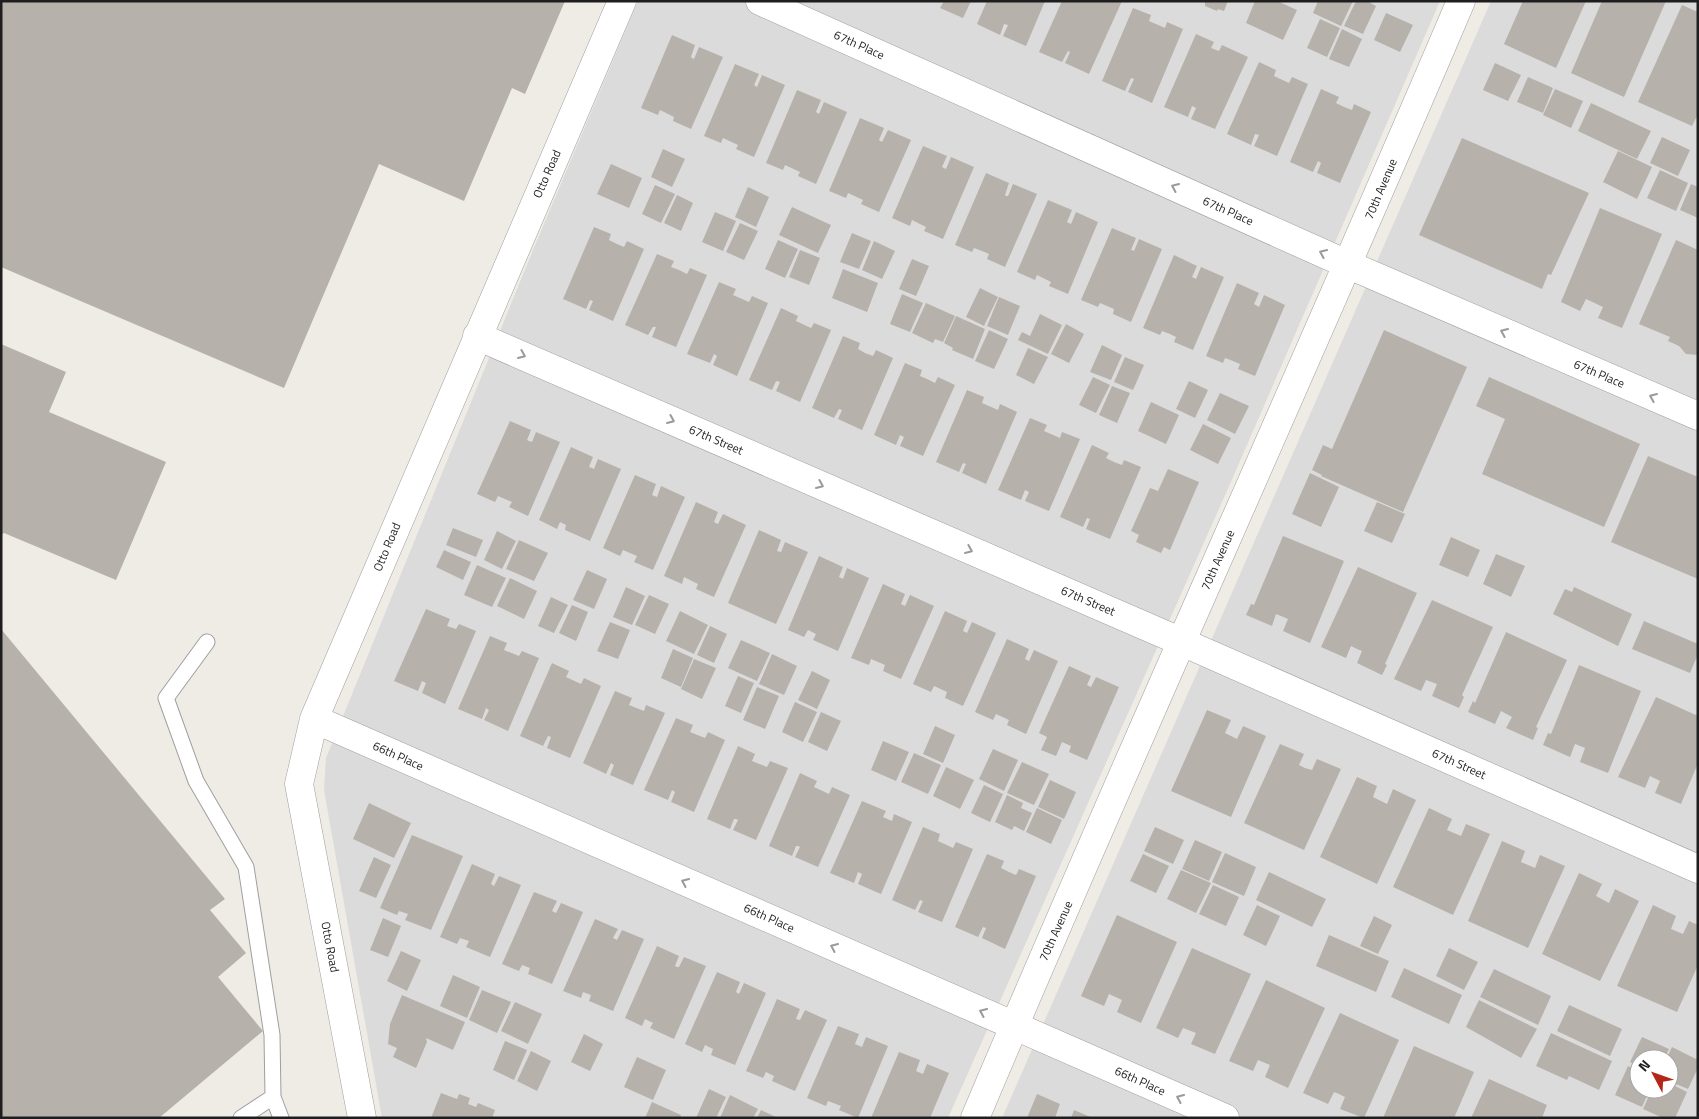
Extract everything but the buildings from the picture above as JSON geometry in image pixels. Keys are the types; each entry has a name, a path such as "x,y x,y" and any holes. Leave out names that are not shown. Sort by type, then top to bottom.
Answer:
{"street":[{"name":"Otto Road","path":"362,1118 299,784 314,719 622,1"},
{"name":"67th Place","path":"760,1 1349,265 1698,416"},
{"name":"70th Avenue","path":"975,1118 1014,1025 1349,265 1461,1"},
{"name":"67th Street","path":"477,336 1182,642 1698,869"},
{"name":"66th Place","path":"314,719 1225,1118"}],"lane":[{"path":"207,642 166,698 196,781 246,867 272,1035 273,1097 281,1118"},
{"path":"241,1118 273,1097"}],"shaded area":[{"path":"638,1 1440,1 1230,484 948,1118 382,1118 324,790 326,758 533,250"},
{"path":"1491,1 1698,1 1698,1118 1002,1118"}]}
